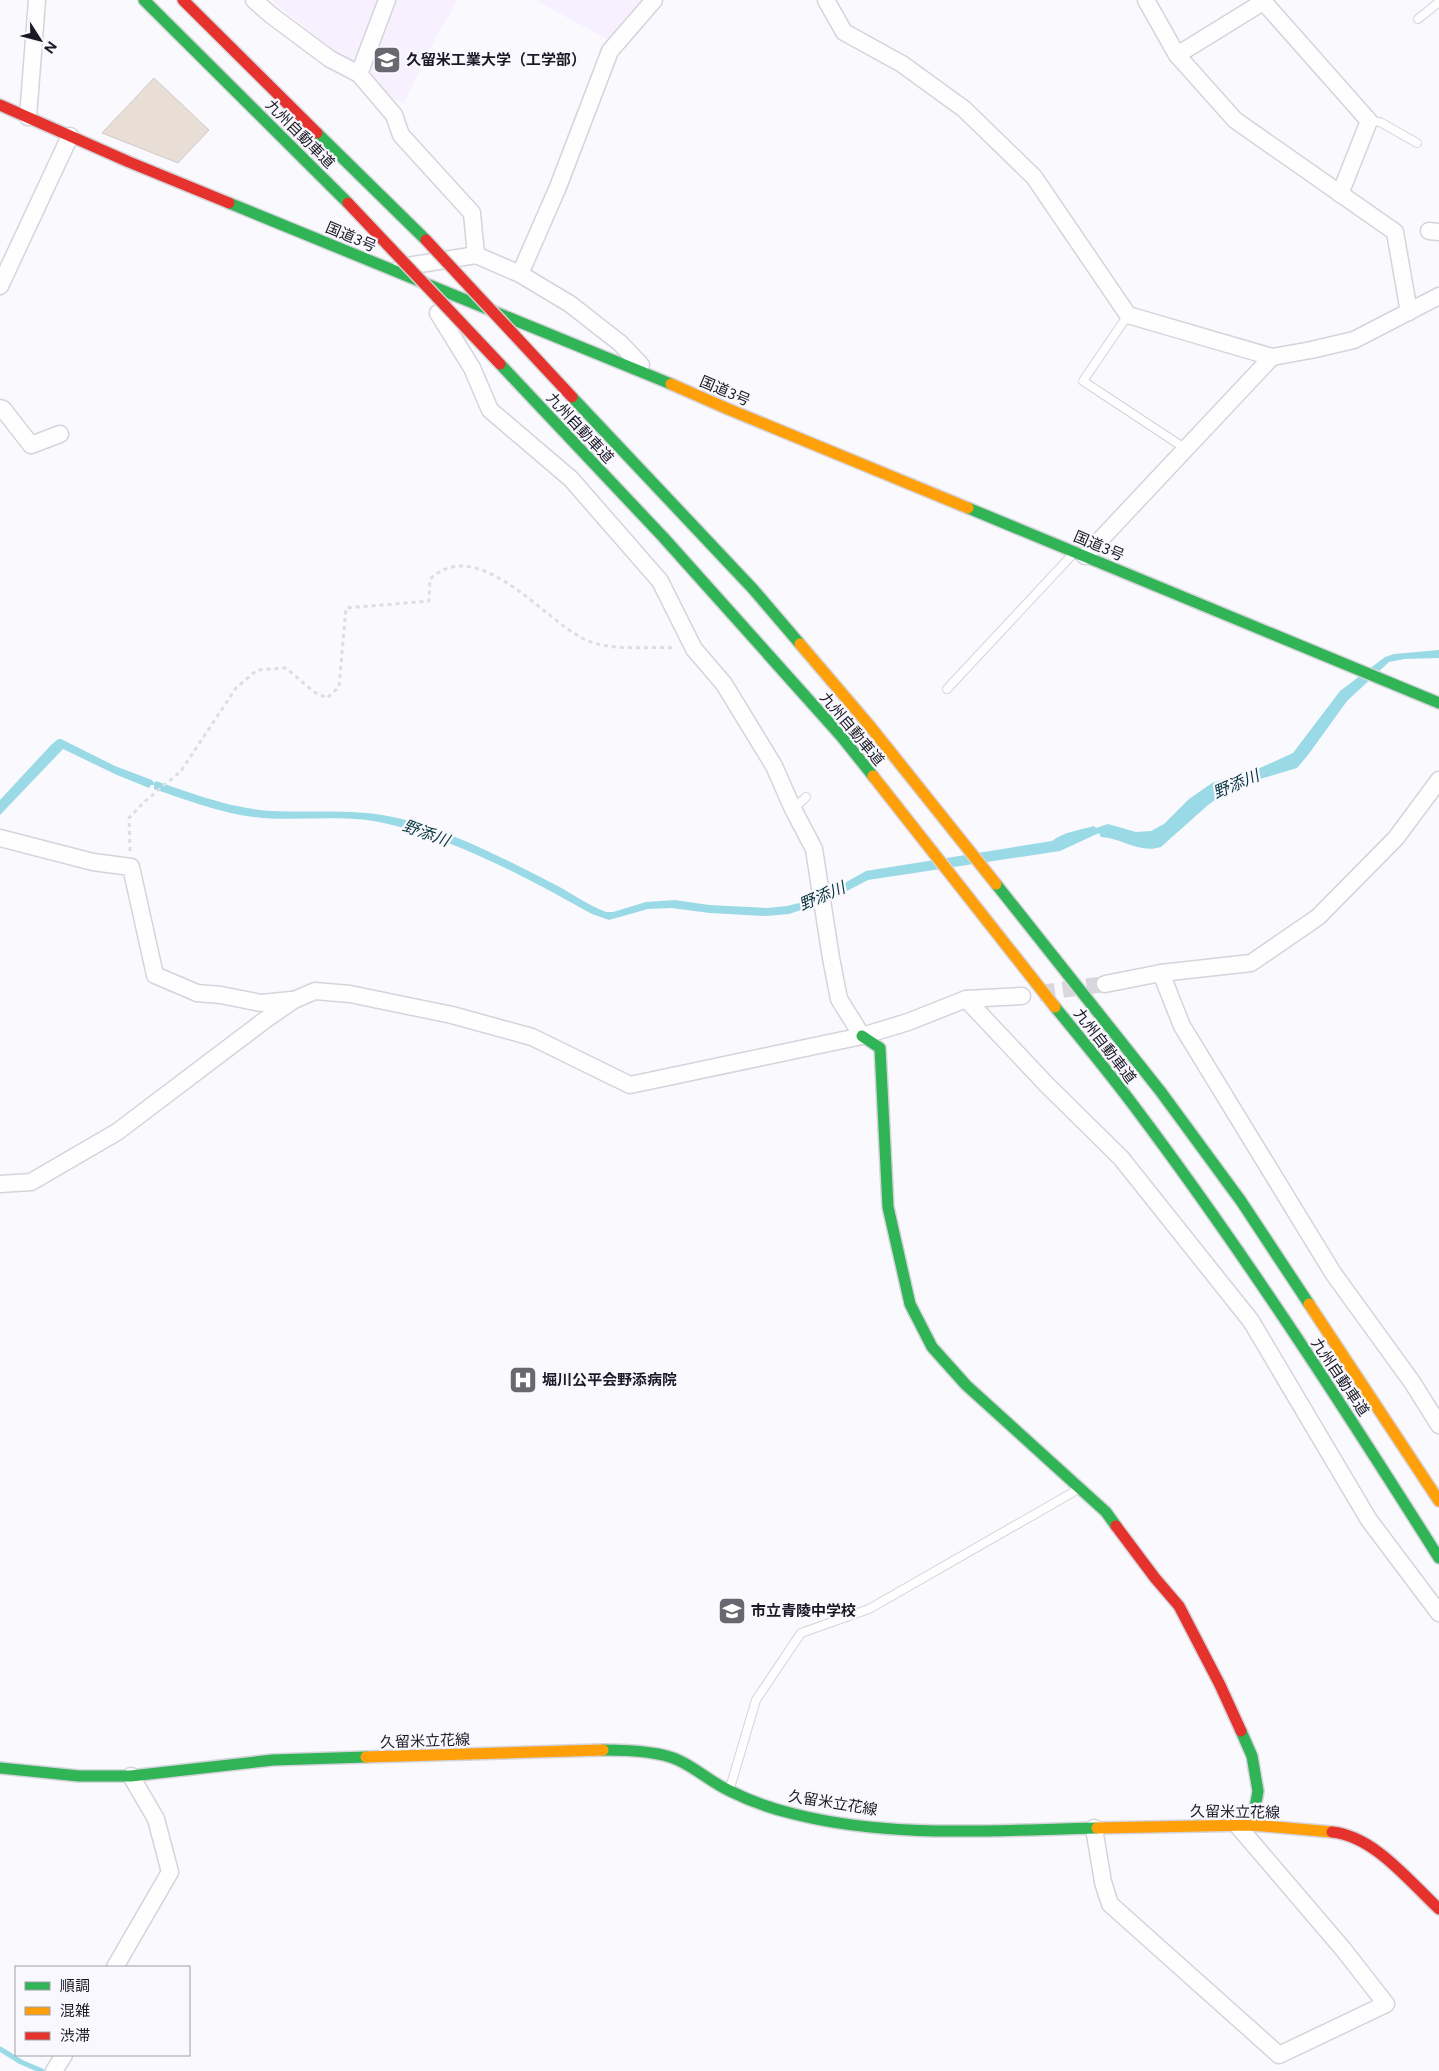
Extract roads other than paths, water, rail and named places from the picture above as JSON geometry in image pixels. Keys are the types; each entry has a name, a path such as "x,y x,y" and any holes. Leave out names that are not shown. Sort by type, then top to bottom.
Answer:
{"main road":[{"name":"九州自動車道","path":"144,0 348,203 664,538 841,736 1137,1110 1276,1308 1370,1448 1439,1558"},
{"name":"九州自動車道","path":"183,0 426,240 753,589 869,725 1161,1092 1241,1201 1439,1500"},
{"name":"国道3号","path":"0,105 413,279 652,375 1439,703"},
{"path":"862,1036 880,1048 888,1207 898,1260 910,1304 932,1347 966,1385 1081,1487 1106,1512 1155,1578 1179,1606 1220,1685 1252,1756 1258,1791 1245,1825"},
{"name":"久留米立花線","path":"0,1768 80,1776 131,1776 273,1760 586,1749 638,1751 677,1759 729,1791 794,1814 848,1824 934,1831 1245,1825 1341,1834 1375,1848 1439,1908"}],"street":[{"path":"28,117 37,0"},
{"path":"254,0 271,16 330,59 359,74 394,115 401,136 472,213 476,255"},
{"path":"359,74 387,0"},
{"path":"520,274 558,187 610,51 654,0"},
{"path":"826,0 844,32 902,64 964,109 1034,177 1128,315 1272,356 1311,350 1354,340 1439,296"},
{"path":"1146,0 1177,55 1235,120 1395,232 1409,312"},
{"path":"1177,55 1263,1 1369,121 1340,194"},
{"path":"0,286 70,136"},
{"path":"388,268 476,255 520,274 570,304 620,343 652,375"},
{"path":"413,279 440,316 472,368 490,410 571,480 660,581 694,649 724,684 774,766 793,809 814,849 830,958 839,999 862,1036"},
{"path":"1080,554 1186,449 1272,356"},
{"path":"0,408 3,409 31,445 60,434"},
{"path":"1105,984 1161,973 1251,963 1318,917 1396,838 1439,780"},
{"path":"0,838 93,862 131,867 155,975 197,994 221,995 261,1003 294,1000"},
{"path":"1161,973 1182,1026 1333,1273 1412,1382 1439,1425"},
{"path":"0,1184 31,1182 117,1132 294,1000 315,991 350,994 452,1015 532,1037 630,1086 862,1036 908,1022 966,999 1022,996"},
{"path":"966,999 1046,1084 1121,1158 1251,1321 1369,1520 1439,1613"},
{"path":"115,1966 170,1872 156,1819 131,1776"},
{"path":"1094,1828 1103,1882 1110,1904 1278,2055 1386,2004 1245,1825"},
{"path":"54,2071 63,2056"}],"lane":[{"path":"1418,19 1439,2"},
{"path":"1369,121 1380,122 1417,143"},
{"path":"1128,315 1083,382 1186,449"},
{"path":"947,688 1080,554"},
{"path":"793,809 806,797"},
{"path":"729,1791 756,1700 802,1633 869,1609 1081,1487"}],"water":[{"name":"野添川","path":"1439,650 1439,658 1404,659 1389,662 1347,701 1297,768 1240,785 1226,792 1208,805 1161,847 1145,849 1101,837 1099,833 1060,851 868,880 828,901 789,914 766,916 710,913 671,908 648,909 609,920 592,914 491,861 411,830 369,820 263,818 221,811 154,789 154,785 151,785 149,788 63,749 0,815 0,800 51,745 58,739 61,739 115,766 152,780 154,783 156,781 228,804 273,811 370,813 402,819 441,831 497,855 606,912 613,912 646,902 675,900 709,905 767,908 787,906 825,894 866,871 1052,841 1061,835 1108,824 1136,832 1151,831 1164,824 1189,799 1212,783 1260,768 1293,753 1340,691 1385,657 1394,654"}],"waterway":[{"path":"0,2049 21,2062 42,2071"}],"tunnel":[{"path":"1039,993 1105,984"}],"place":[{"name":"久留米工業大学（工学部）","path":"387,60"},
{"name":"堀川公平会野添病院","path":"523,1380"},
{"name":"市立青陵中学校","path":"732,1611"}]}
